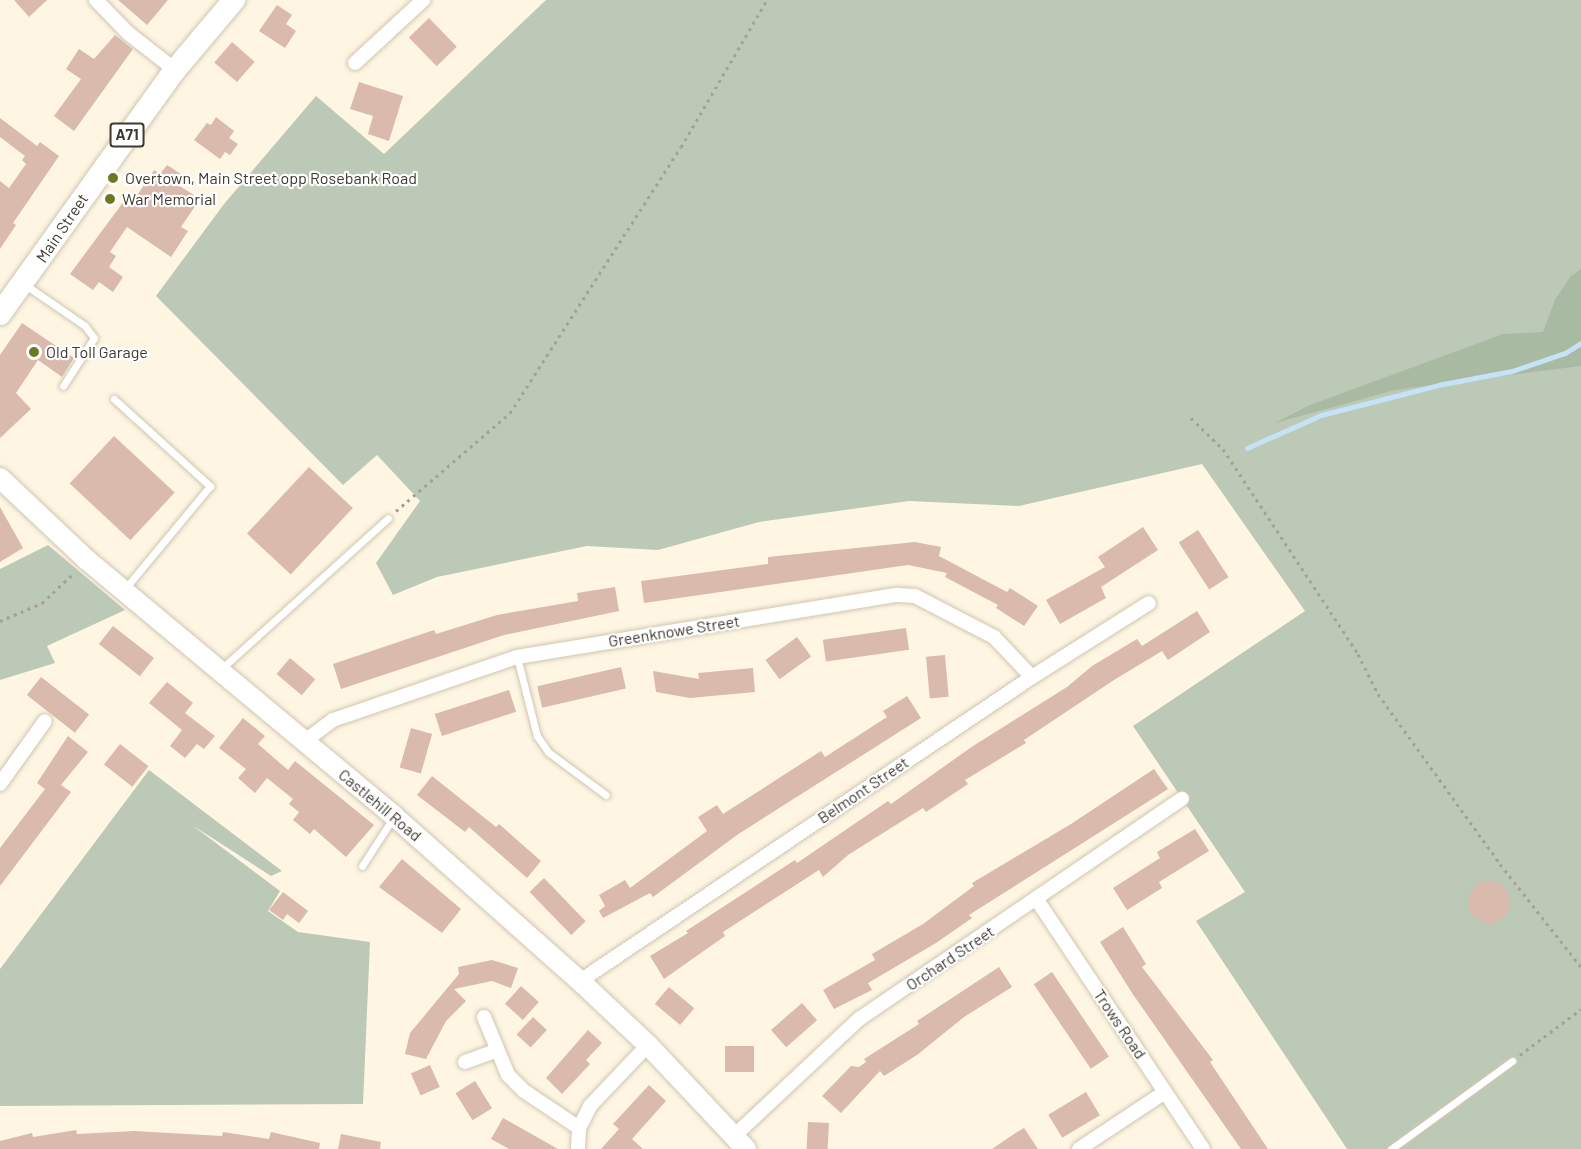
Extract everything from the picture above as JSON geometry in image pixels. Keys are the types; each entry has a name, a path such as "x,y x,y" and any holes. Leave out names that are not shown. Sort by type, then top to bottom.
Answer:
{"main road":[{"name":"Main Street","path":"0,314 24,284 69,215 175,70 234,0"},
{"name":"Castlehill Road","path":"0,478 87,560 394,816 580,981 648,1045 740,1142"}],"street":[{"path":"96,0 128,33 175,70"},
{"path":"355,63 423,0"},
{"name":"Greenknowe Street","path":"304,741 333,720 517,657 897,595 915,596 994,637 1032,677"},
{"name":"Belmont Street","path":"580,981 1032,677 1149,603"},
{"path":"0,784 45,721"},
{"name":"Orchard Street","path":"740,1142 859,1019 1037,900 1182,799"},
{"name":"Trows Road","path":"1037,900 1203,1149"},
{"path":"484,1017 508,1076 524,1091 579,1128"},
{"path":"578,1149 579,1128 602,1091 648,1045"},
{"path":"465,1062 496,1051"},
{"path":"1079,1149 1165,1092"}],"lane":[{"path":"24,284 85,326 94,338 63,386"},
{"path":"114,399 210,486 124,590"},
{"path":"219,671 388,518"},
{"path":"517,657 537,736 548,752 606,795"},
{"path":"362,866 394,816"},
{"path":"1391,1149 1512,1061"}],"path":[{"path":"388,518 510,412 681,147 767,0"},
{"path":"1191,418 1223,449 1358,654 1378,694 1500,864 1581,967"},
{"path":"0,621 42,603 87,560"},
{"path":"1512,1061 1581,1009"}],"green space":[{"path":"546,0 1581,0 1581,1149 1347,1149 1196,921 1245,892 1133,726 1305,611 1202,464 1019,506 909,501 759,522 658,550 587,546 437,577 393,595 376,563 420,501 377,455 343,485 156,296 224,204 316,96 384,154"},
{"path":"1581,269 1581,366 1395,390 1275,423 1310,405 1503,334 1543,332 1555,300 1570,277"},
{"path":"48,545 125,610 47,646 55,663 0,680 0,569"},
{"path":"149,770 282,871 271,876 192,825 280,891 268,911 298,932 370,942 363,1104 0,1106 0,969"}],"building":[{"path":"14,0 47,0 29,17"},
{"path":"118,0 168,0 147,25"},
{"path":"277,5 292,15 286,24 296,31 285,48 259,31"},
{"path":"429,18 457,47 437,66 409,37"},
{"path":"115,35 133,49 74,131 54,116 81,79 66,69 79,49 94,59"},
{"path":"232,42 255,62 237,82 214,62"},
{"path":"359,82 403,96 389,141 368,134 373,116 350,109"},
{"path":"216,117 234,131 229,138 238,144 230,155 225,152 220,159 194,140 207,123 211,125"},
{"path":"0,118 37,146 40,142 59,156 13,223 16,225 0,249 0,181 9,188 26,164 22,160 25,156 0,137"},
{"path":"167,165 181,174 175,183 200,199 181,227 188,231 171,257 127,227 110,252 116,256 109,267 123,277 113,292 99,282 93,290 70,274 130,193 136,197 154,170 160,174"},
{"path":"22,323 74,358 62,377 38,360 16,393 31,409 0,438 0,355"},
{"path":"114,436 175,493 130,540 70,484"},
{"path":"309,467 353,508 291,574 247,534"},
{"path":"0,507 23,548 0,562"},
{"path":"1143,527 1158,550 1101,587 1106,598 1060,624 1046,600 1105,567 1098,557"},
{"path":"1198,530 1228,577 1209,589 1179,543"},
{"path":"915,542 941,547 939,556 1007,592 1010,588 1038,606 1024,626 996,608 998,605 945,577 947,573 908,565 644,603 641,581 768,564 768,557"},
{"path":"615,587 619,611 504,635 341,689 333,664 434,630 436,634 497,615 578,601 577,593"},
{"path":"1197,611 1210,632 1168,660 1162,651 1114,680 1024,740 1026,743 965,780 968,784 926,812 923,808 848,855 823,877 819,870 723,932 725,936 664,979 650,956 688,933 686,931 795,860 797,863 888,801 891,804 973,746 1067,687 1092,666 1137,639 1142,646"},
{"path":"113,626 154,658 140,676 99,644"},
{"path":"906,628 909,650 826,661 823,640"},
{"path":"797,637 811,656 780,679 765,660"},
{"path":"945,655 949,697 930,698 926,657"},
{"path":"290,658 315,679 302,695 277,674"},
{"path":"621,667 626,688 542,708 537,686"},
{"path":"753,668 755,692 690,698 656,692 653,671 699,679 698,673"},
{"path":"41,677 89,715 75,733 27,695"},
{"path":"167,682 193,703 185,713 215,736 204,749 197,744 185,758 170,746 182,730 149,703"},
{"path":"509,690 516,712 442,736 435,714"},
{"path":"907,696 921,718 737,835 653,897 650,893 603,918 599,911 605,906 599,895 625,880 630,888 707,831 698,817 717,805 723,814 821,751 825,757 887,717 883,711"},
{"path":"243,718 265,736 258,744 288,770 295,761 374,825 346,857 314,829 310,834 293,820 299,812 289,804 293,799 267,778 255,793 238,778 246,769 219,748"},
{"path":"411,728 432,734 421,773 400,767"},
{"path":"68,736 88,752 61,785 71,792 0,886 0,848 45,789 37,783"},
{"path":"120,744 148,766 132,787 104,764"},
{"path":"1154,769 1168,789 969,915 972,918 936,943 868,983 872,990 834,1009 823,990 875,960 872,954 923,924 974,886 972,883 1071,824"},
{"path":"432,776 496,827 499,824 541,861 527,878 469,827 465,832 417,795"},
{"path":"1195,829 1209,851 1159,882 1162,888 1127,910 1113,888 1160,858 1157,852"},
{"path":"402,859 461,909 442,933 379,887"},
{"path":"544,878 586,921 571,935 530,892"},
{"path":"1489,881 1504,887 1510,902 1504,917 1489,923 1474,917 1468,902 1474,887"},
{"path":"283,892 308,911 299,923 287,914 283,920 269,910"},
{"path":"1123,927 1146,964 1142,967 1213,1060 1210,1062 1268,1149 1241,1149 1132,993 1100,942"},
{"path":"492,960 518,968 511,988 492,981 454,989 466,1001 446,1021 426,1059 405,1054 410,1033 459,974 458,967"},
{"path":"999,967 1012,987 964,1017 917,1055 884,1076 880,1071 841,1113 822,1096 851,1066 859,1067 866,1062 864,1059 919,1024 917,1021"},
{"path":"1052,972 1109,1057 1091,1069 1034,984"},
{"path":"521,986 539,1002 523,1020 505,1004"},
{"path":"669,987 694,1008 680,1025 655,1004"},
{"path":"802,1003 817,1020 786,1047 771,1030"},
{"path":"533,1017 547,1030 531,1048 517,1035"},
{"path":"588,1030 602,1043 586,1060 590,1064 562,1094 546,1078"},
{"path":"725,1046 754,1046 754,1072 725,1072"},
{"path":"430,1065 440,1087 421,1095 411,1074"},
{"path":"475,1081 492,1108 472,1120 455,1093"},
{"path":"649,1085 666,1101 632,1139 643,1149 601,1149 619,1129 613,1124"},
{"path":"1086,1092 1100,1115 1062,1138 1048,1115"},
{"path":"503,1118 558,1149 509,1149 491,1139"},
{"path":"808,1122 829,1123 828,1149 807,1149"},
{"path":"1024,1128 1038,1149 992,1149 1017,1132"},
{"path":"76,1130 77,1134 134,1131 222,1136 223,1132 269,1139 271,1132 320,1143 319,1149 0,1149 0,1141 32,1133 33,1137"},
{"path":"341,1134 381,1142 380,1149 338,1149"}],"waterway":[{"path":"1247,448 1321,415 1443,384 1512,371 1565,353 1581,343"}],"place":[{"name":"Overtown, Main Street opp Rosebank Road","path":"113,178"},
{"name":"War Memorial","path":"110,199"},
{"name":"Old Toll Garage","path":"34,352"}]}
